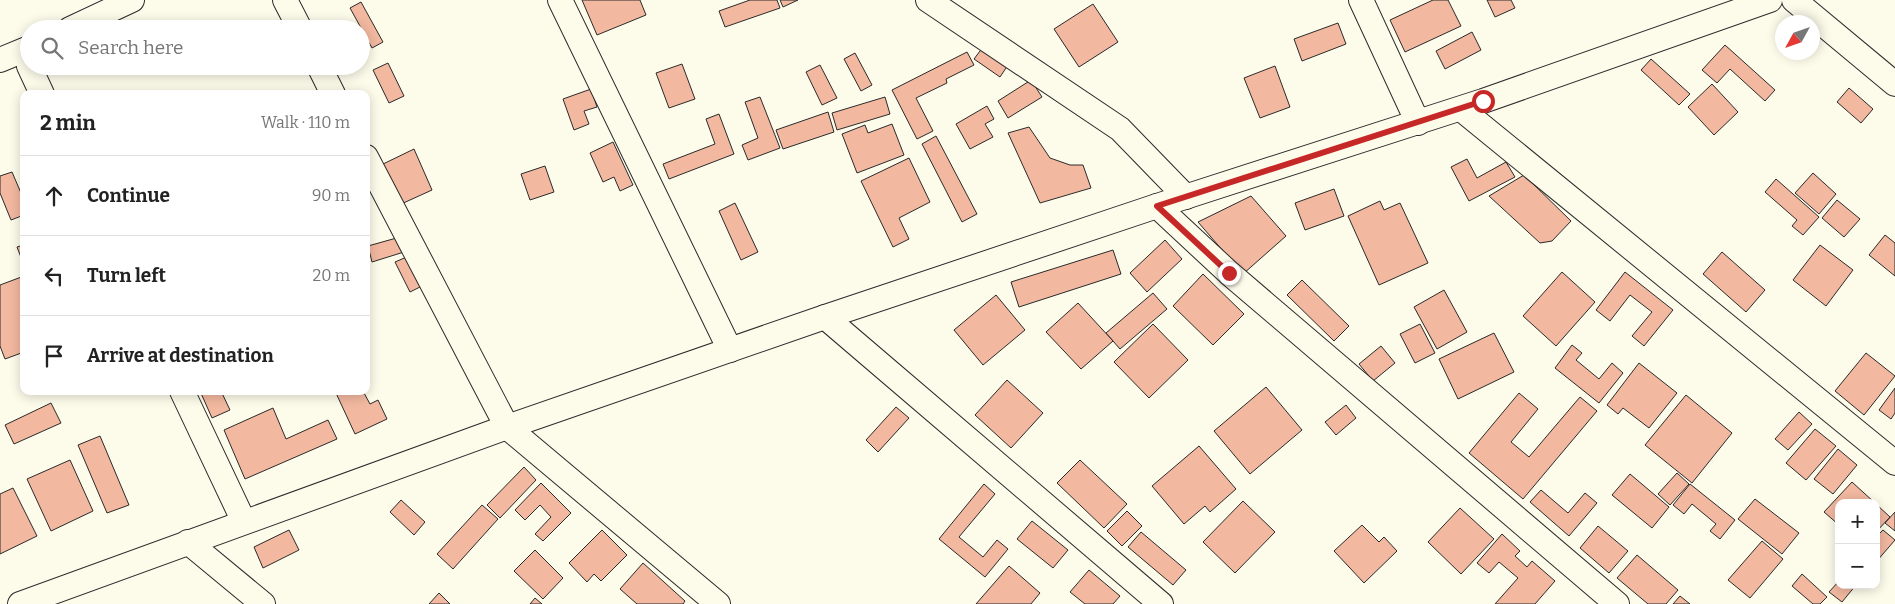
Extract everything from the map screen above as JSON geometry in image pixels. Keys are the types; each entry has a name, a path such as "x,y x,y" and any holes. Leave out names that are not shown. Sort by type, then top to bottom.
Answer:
{"street":[{"path":"89,20 132,0"},
{"path":"285,0 295,20"},
{"path":"560,0 730,350"},
{"path":"928,0 1120,129 1186,197"},
{"path":"1361,0 1418,123"},
{"path":"20,604 507,427 825,317 1157,206 1461,109 1770,0"},
{"path":"1794,0 1895,84"},
{"path":"0,60 20,58"},
{"path":"34,75 40,90"},
{"path":"324,75 332,90"},
{"path":"1461,109 1895,463"},
{"path":"370,165 507,427 718,604"},
{"path":"1157,206 1229,273 1617,604"},
{"path":"825,317 1161,604"},
{"path":"184,395 244,522"},
{"path":"188,542 262,604"}],"building":[{"path":"582,0 640,0 646,15 597,35"},
{"path":"750,0 777,0 780,8 725,27 719,11"},
{"path":"780,0 798,0 783,7"},
{"path":"1433,0 1448,0 1461,26 1405,52 1390,20"},
{"path":"1487,0 1511,0 1515,8 1495,17"},
{"path":"361,2 383,42 372,48 370,44 370,20 357,20 350,8"},
{"path":"1093,4 1118,42 1079,67 1054,29"},
{"path":"1338,23 1346,44 1302,61 1294,39"},
{"path":"1472,32 1481,50 1445,69 1436,51"},
{"path":"1725,45 1775,90 1765,101 1730,69 1717,83 1702,70"},
{"path":"983,47 1008,65 1000,77 974,59"},
{"path":"967,52 974,65 946,79 947,83 916,98 933,131 917,139 892,90"},
{"path":"855,53 872,85 861,91 844,59"},
{"path":"1651,59 1690,94 1679,105 1641,70"},
{"path":"388,63 404,96 389,103 373,70"},
{"path":"682,64 695,99 669,108 656,73"},
{"path":"820,65 837,98 822,105 806,72"},
{"path":"1275,66 1290,107 1260,118 1244,78"},
{"path":"1031,80 1042,97 1008,118 998,101"},
{"path":"1712,84 1738,112 1714,135 1688,107"},
{"path":"1849,88 1873,109 1861,123 1837,102"},
{"path":"591,89 597,107 584,111 589,124 574,130 563,99"},
{"path":"760,97 780,148 748,160 742,145 758,138 745,102"},
{"path":"885,97 890,114 837,130 832,113"},
{"path":"987,106 994,119 985,124 993,137 970,149 956,124"},
{"path":"828,112 834,132 783,149 776,130"},
{"path":"719,114 734,154 669,179 663,164 715,144 706,119"},
{"path":"892,124 904,155 857,173 842,134 865,125 868,133"},
{"path":"1029,127 1050,158 1070,165 1083,165 1091,188 1040,203 1008,133"},
{"path":"936,136 977,214 962,222 922,144"},
{"path":"613,142 633,185 620,191 614,177 603,182 590,153"},
{"path":"414,149 432,190 399,205 381,165"},
{"path":"909,158 930,202 899,218 909,239 893,247 861,181"},
{"path":"1467,159 1477,178 1506,162 1515,177 1469,201 1451,167"},
{"path":"545,166 554,192 530,200 521,174"},
{"path":"12,172 20,191 20,217 11,220 0,193 0,176"},
{"path":"1813,173 1836,194 1819,214 1795,193"},
{"path":"1524,175 1571,221 1552,241 1540,243 1489,196"},
{"path":"1776,179 1819,217 1803,235 1792,226 1797,220 1765,192"},
{"path":"1334,189 1344,216 1305,230 1295,203"},
{"path":"1251,196 1286,236 1243,274 1198,222"},
{"path":"1837,200 1860,219 1844,237 1822,218"},
{"path":"1380,201 1384,210 1400,203 1428,263 1379,285 1348,216"},
{"path":"735,203 758,252 741,260 719,211"},
{"path":"1885,235 1895,243 1895,276 1869,255"},
{"path":"400,237 404,252 372,262 370,245"},
{"path":"1165,240 1182,259 1147,292 1130,273"},
{"path":"1820,245 1853,270 1826,306 1793,280"},
{"path":"1113,250 1121,274 1019,307 1011,282"},
{"path":"1722,252 1765,290 1746,312 1703,274"},
{"path":"409,256 424,285 410,292 395,262"},
{"path":"1562,272 1595,302 1556,346 1523,316"},
{"path":"1625,272 1673,310 1644,346 1632,336 1652,312 1630,295 1610,321 1596,310"},
{"path":"1203,274 1244,314 1213,345 1173,306"},
{"path":"20,278 20,353 5,359 0,346 0,285"},
{"path":"1302,280 1349,326 1334,341 1287,295"},
{"path":"1444,290 1467,332 1437,349 1414,307"},
{"path":"1153,293 1167,309 1120,349 1106,333"},
{"path":"996,295 1025,330 983,365 954,330"},
{"path":"1078,303 1113,341 1081,369 1046,332"},
{"path":"1153,324 1188,360 1149,398 1114,362"},
{"path":"1420,324 1435,353 1415,363 1400,334"},
{"path":"1494,333 1514,372 1458,399 1439,359"},
{"path":"1572,345 1582,353 1576,360 1599,379 1612,363 1623,373 1599,403 1555,368"},
{"path":"1381,346 1395,363 1373,381 1359,364"},
{"path":"1866,353 1895,376 1864,415 1835,391"},
{"path":"1639,363 1677,393 1649,428 1623,408 1618,414 1607,405"},
{"path":"1007,380 1043,413 1011,448 975,415"},
{"path":"1266,387 1302,430 1250,474 1214,431"},
{"path":"1895,388 1895,413 1891,419 1879,410"},
{"path":"1519,393 1538,409 1511,442 1529,457 1580,397 1597,411 1523,499 1469,453"},
{"path":"202,395 223,395 230,410 212,418"},
{"path":"337,395 365,395 370,404 378,400 387,419 355,434"},
{"path":"1686,395 1732,433 1692,483 1645,445"},
{"path":"51,403 61,423 14,444 5,425"},
{"path":"1346,405 1356,418 1336,435 1325,422"},
{"path":"896,407 909,418 878,452 866,440"},
{"path":"273,408 286,439 328,420 337,439 245,479 224,430"},
{"path":"1799,412 1812,424 1788,450 1775,439"},
{"path":"1815,429 1836,446 1806,480 1786,463"},
{"path":"100,436 129,505 107,513 78,445"},
{"path":"1199,446 1236,489 1210,512 1205,506 1184,524 1152,486"},
{"path":"1838,449 1857,465 1833,494 1814,479"},
{"path":"70,460 93,511 51,531 27,479"},
{"path":"1080,460 1127,504 1104,528 1057,483"},
{"path":"524,467 536,480 500,518 487,505"},
{"path":"1677,473 1689,484 1670,505 1658,494"},
{"path":"1630,474 1669,507 1652,528 1612,495"},
{"path":"1852,482 1871,499 1836,499"},
{"path":"541,483 571,513 543,541 535,534 551,517 540,505 525,520 515,510"},
{"path":"984,484 995,494 959,537 983,557 997,540 1008,549 985,577 939,539"},
{"path":"1690,484 1735,520 1720,539 1710,531 1716,524 1692,504 1684,514 1673,505"},
{"path":"13,488 37,536 0,554 0,494"},
{"path":"1541,490 1568,513 1585,493 1597,503 1569,536 1530,502"},
{"path":"1755,499 1799,533 1782,554 1738,519"},
{"path":"401,500 425,522 414,535 390,512"},
{"path":"1835,500 1835,522 1824,512"},
{"path":"1243,501 1275,532 1235,573 1203,542"},
{"path":"482,505 498,519 453,569 437,554"},
{"path":"1460,508 1494,539 1461,574 1428,542"},
{"path":"1880,508 1890,517 1880,528"},
{"path":"1127,511 1142,526 1122,546 1107,531"},
{"path":"1895,512 1895,531 1885,523"},
{"path":"1032,521 1068,550 1053,568 1017,539"},
{"path":"1362,525 1379,542 1384,537 1397,551 1364,583 1334,551"},
{"path":"1598,526 1628,551 1609,573 1580,548"},
{"path":"289,530 299,550 263,568 254,547"},
{"path":"602,530 627,555 601,581 594,574 587,582 569,563"},
{"path":"1883,530 1895,540 1880,557 1880,544 1880,533"},
{"path":"1141,532 1186,570 1173,585 1128,547"},
{"path":"1502,534 1520,551 1515,556 1527,567 1532,561 1555,581 1535,604 1495,604 1518,578 1499,562 1489,573 1477,563"},
{"path":"1762,541 1783,559 1750,598 1728,580"},
{"path":"535,550 563,578 543,599 514,571"},
{"path":"1637,555 1678,590 1666,604 1648,604 1617,578"},
{"path":"643,563 685,601 683,604 637,604 620,589"},
{"path":"1009,566 1040,593 1031,604 976,604"},
{"path":"1089,570 1120,596 1113,604 1085,604 1070,592"},
{"path":"1802,574 1827,597 1820,604 1813,604 1792,586"},
{"path":"1835,585 1835,589 1853,589 1842,602 1829,592"},
{"path":"439,593 450,604 429,604"},
{"path":"1680,596 1690,604 1673,604"},
{"path":"535,598 542,604 530,604"}],"route":[{"path":"1229,273 1157,206 1483,101"}]}
